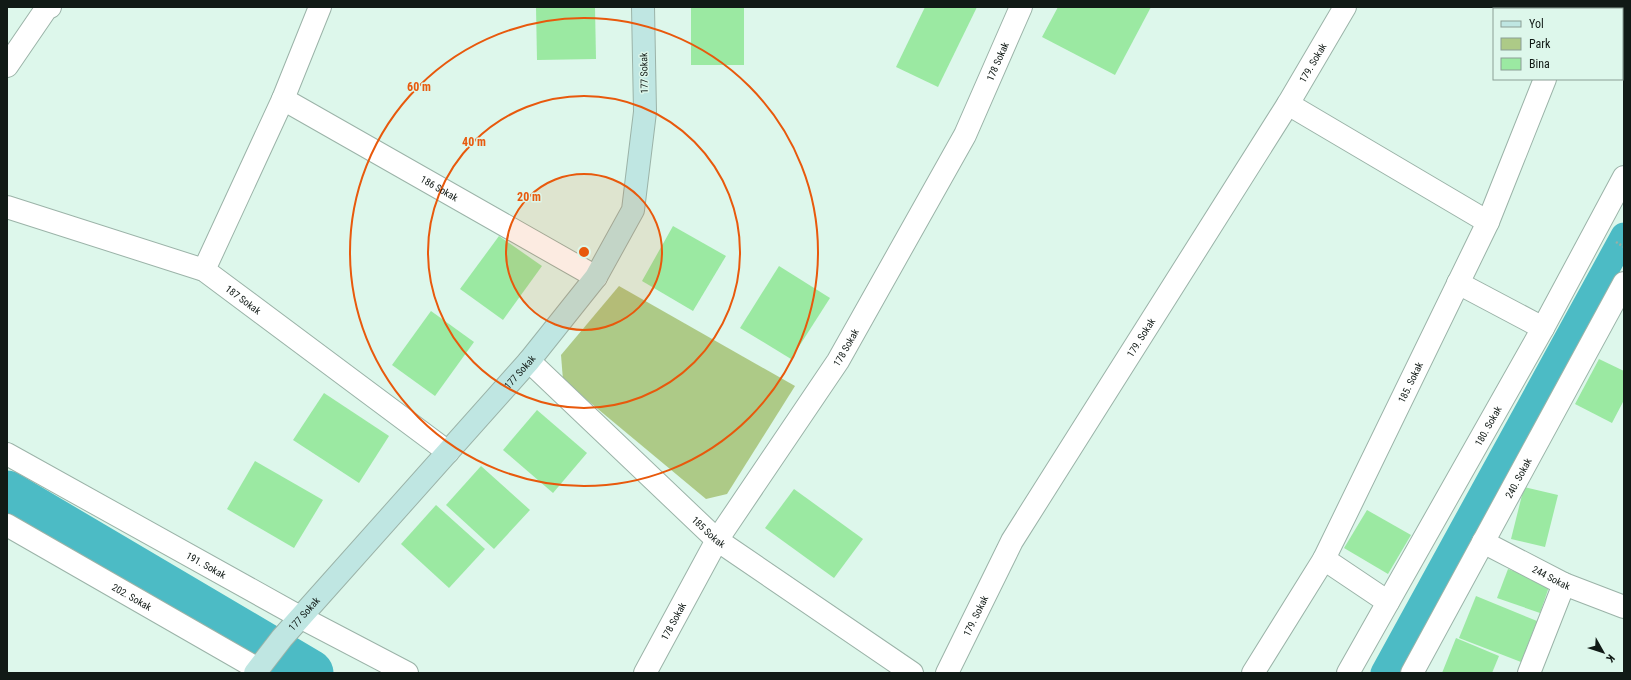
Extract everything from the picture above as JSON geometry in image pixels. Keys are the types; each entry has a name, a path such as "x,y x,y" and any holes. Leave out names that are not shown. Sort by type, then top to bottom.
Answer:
{"street":[{"path":"7,66 46,9 50,7"},
{"path":"204,270 283,99 320,7"},
{"name":"177 Sokak","path":"256,671 282,638 528,361 596,277 633,210 645,112 643,7"},
{"name":"178 Sokak","path":"645,673 717,540 838,361 965,135 1021,7"},
{"name":"179. Sokak","path":"947,673 1012,541 1288,104 1345,7"},
{"name":"185. Sokak","path":"1253,673 1324,560 1488,222 1545,80"},
{"name":"186 Sokak","path":"283,99 596,277"},
{"path":"1288,104 1488,222"},
{"name":"180. Sokak","path":"1348,673 1544,328 1624,178"},
{"name":"187 Sokak","path":"7,207 204,270 448,452"},
{"path":"1458,283 1544,328"},
{"name":"240. Sokak","path":"1412,673 1624,283"},
{"name":"185 Sokak","path":"528,361 717,540 912,673"},
{"name":"191. Sokak","path":"7,454 300,618 407,673"},
{"name":"202. Sokak","path":"7,525 256,671"},
{"name":"244 Sokak","path":"1483,542 1564,584 1624,607"},
{"path":"1324,560 1388,602"},
{"path":"1529,673 1564,584"}],"green space":[{"path":"619,286 795,386 727,494 706,499 563,380 561,355"}],"building":[{"path":"536,7 595,7 596,59 537,60"},
{"path":"691,7 744,7 744,65 691,65"},
{"path":"925,7 977,7 938,87 896,67"},
{"path":"1058,7 1151,7 1115,75 1042,37"},
{"path":"673,226 726,256 693,311 642,281"},
{"path":"499,236 542,266 503,320 460,289"},
{"path":"779,266 830,298 791,359 740,328"},
{"path":"431,311 474,342 435,396 392,365"},
{"path":"1599,359 1624,371 1624,400 1612,423 1575,404"},
{"path":"324,393 389,436 359,483 293,440"},
{"path":"537,410 587,453 553,493 503,450"},
{"path":"255,461 323,500 294,548 227,509"},
{"path":"481,466 530,510 494,549 446,505"},
{"path":"1524,487 1558,495 1545,547 1511,539"},
{"path":"794,489 863,539 834,578 765,528"},
{"path":"436,505 485,549 449,588 401,544"},
{"path":"1367,510 1411,535 1388,574 1344,548"},
{"path":"1508,569 1550,584 1540,613 1497,598"},
{"path":"1476,596 1537,621 1521,662 1459,638"},
{"path":"1456,638 1499,656 1492,673 1442,673"}],"waterway":[{"path":"1384,673 1624,236"},
{"path":"7,494 310,673"}]}
